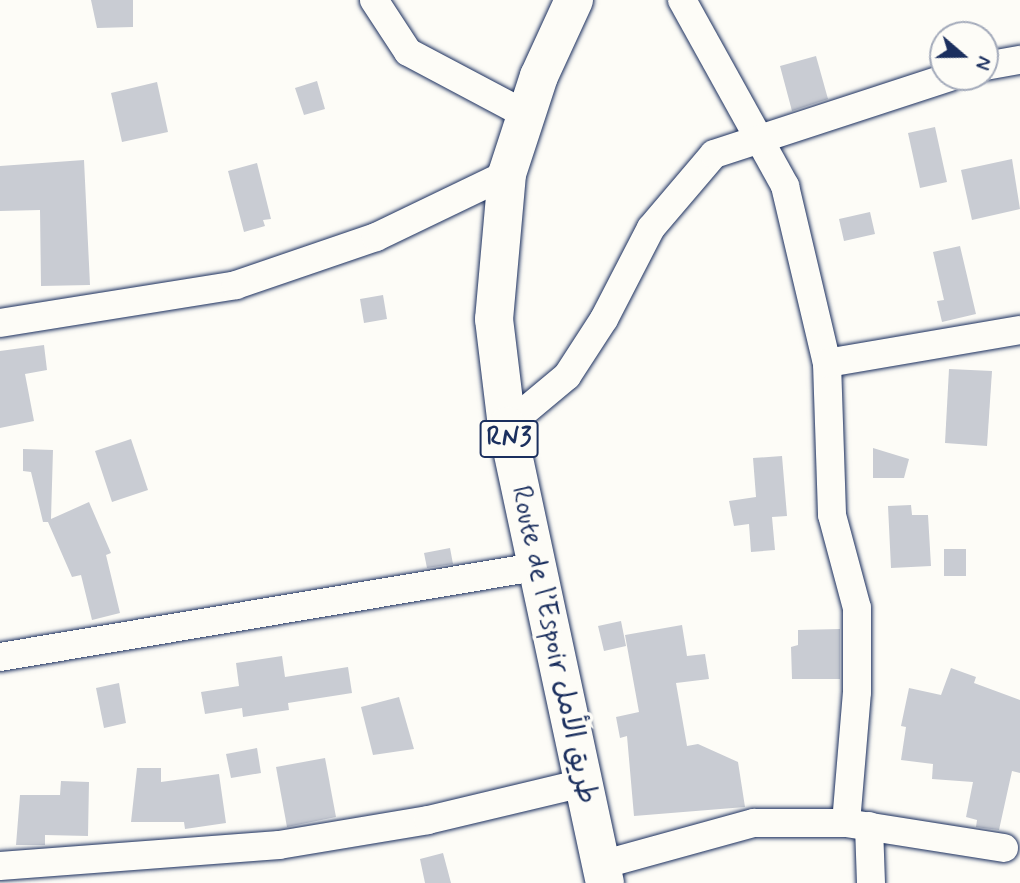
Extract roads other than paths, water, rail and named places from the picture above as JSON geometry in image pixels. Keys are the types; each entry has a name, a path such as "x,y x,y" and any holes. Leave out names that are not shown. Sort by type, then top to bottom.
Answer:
{"highway":[{"name":"Route de l’Espoir طريق الأمل","path":"574,0 525,114 507,174 494,319 507,426 603,874"}],"street":[{"path":"374,0 408,52 525,114"},
{"path":"682,0 785,186 827,363 832,515 857,608 857,825 870,883"},
{"path":"999,64 1020,60"},
{"path":"507,426 567,376 604,319 651,228 714,154 929,84"},
{"path":"0,323 236,285 376,237 507,174"},
{"path":"827,363 1020,330"},
{"path":"0,657 536,567"},
{"path":"0,866 279,845 428,820 583,783"},
{"path":"603,874 754,823 857,825 1004,848"}]}
